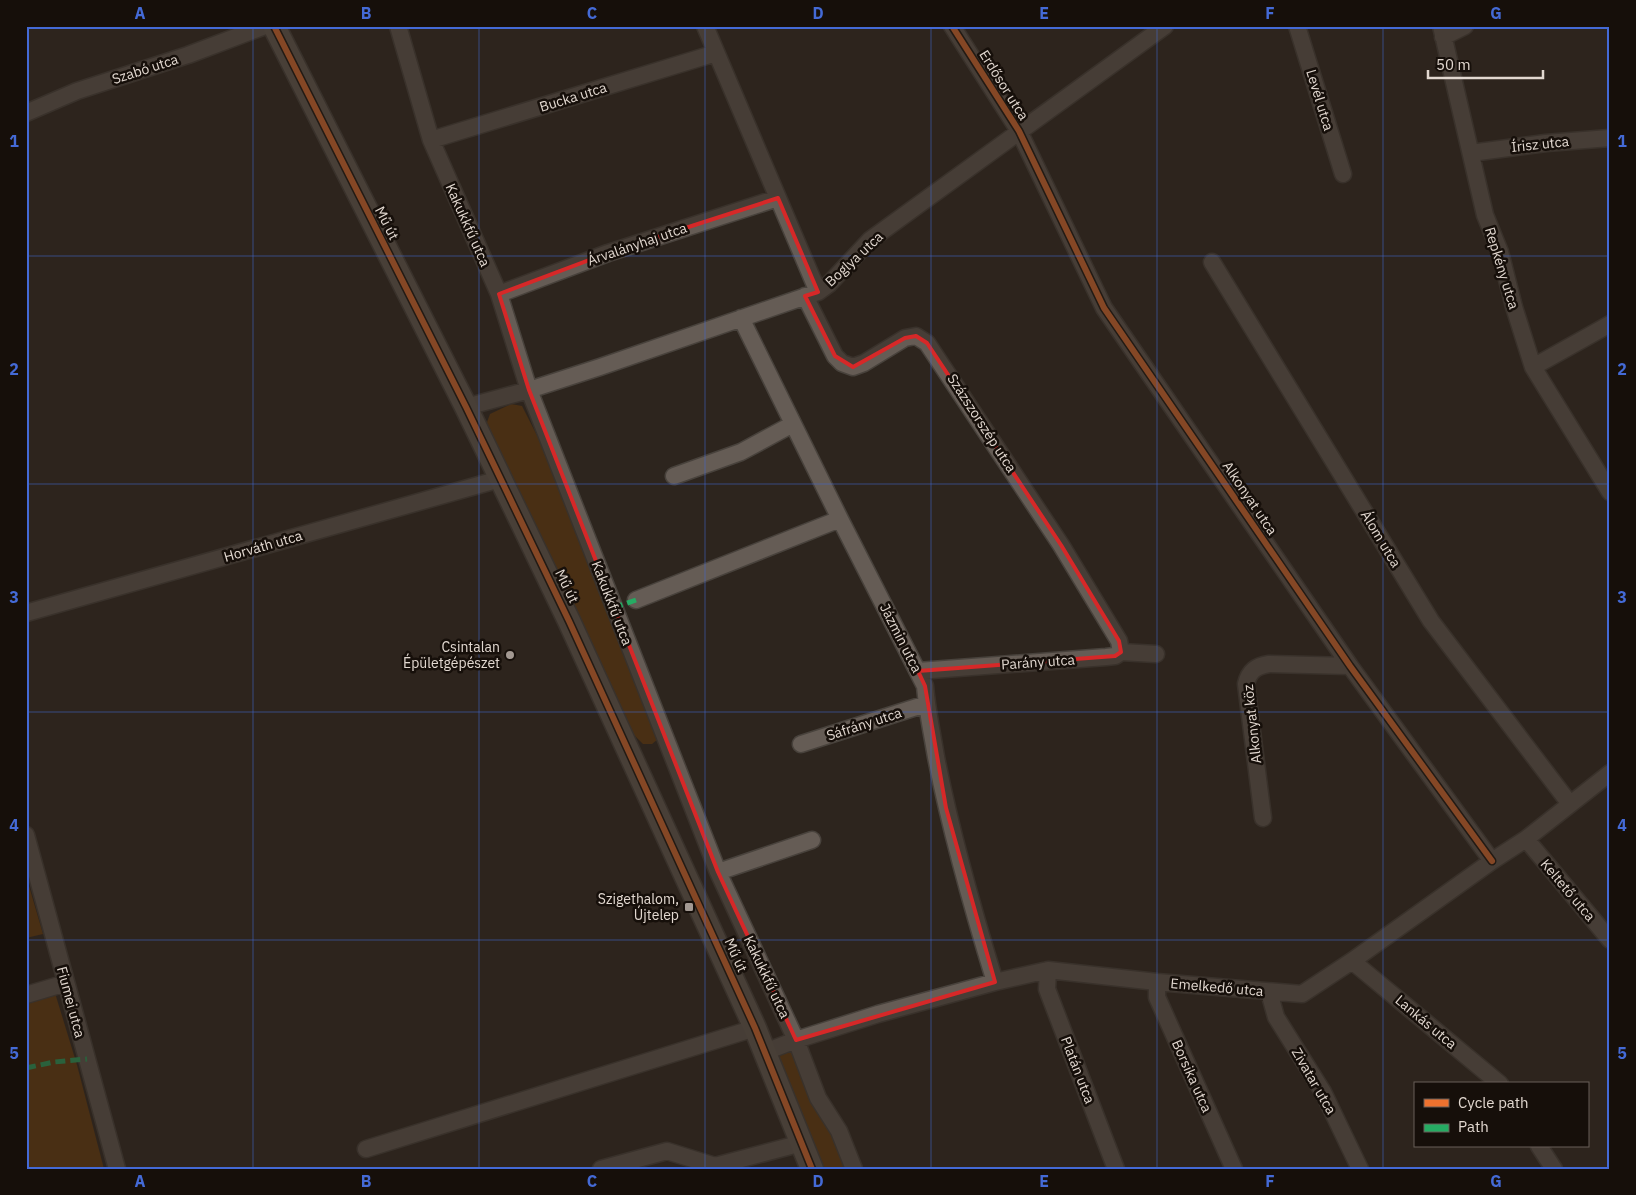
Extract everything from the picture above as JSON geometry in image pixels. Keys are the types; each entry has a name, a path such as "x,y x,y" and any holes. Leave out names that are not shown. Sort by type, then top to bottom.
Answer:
{"street":[{"name":"Szabó utca","path":"26,113 77,91 188,55 265,26"},
{"name":"Mű út","path":"274,26 466,407 631,753 755,1028 812,1169"},
{"name":"Kakukkfű utca","path":"398,26 431,140 499,294 529,390 718,872 796,1040 818,1098 839,1131 854,1169"},
{"path":"705,26 778,198 811,294"},
{"name":"Erdősor utca","path":"952,26 1018,131"},
{"name":"Boglya utca","path":"466,407 529,390 600,367 811,294 829,284 870,240 1164,26"},
{"name":"Levél utca","path":"1297,26 1343,174"},
{"path":"1442,32 1466,26"},
{"name":"Repkény utca","path":"1442,32 1485,215 1500,252 1514,307 1533,367 1610,492"},
{"name":"Bucka utca","path":"431,140 716,53"},
{"name":"Alkonyat utca","path":"1018,131 1104,308 1350,666 1492,861"},
{"name":"Írisz utca","path":"1471,152 1610,138"},
{"name":"Árvalányhaj utca","path":"499,294 608,253 778,198"},
{"name":"Álom utca","path":"1212,262 1431,621 1570,804"},
{"name":"Százszorszép utca","path":"811,294 835,356 842,363 854,367 905,338 916,336 927,343 1062,545 1119,641 1121,652"},
{"name":"Jázmin utca","path":"741,318 925,686 926,704 946,808 968,895 995,982"},
{"path":"1533,367 1610,324"},
{"path":"674,476 741,452 793,424"},
{"name":"Horváth utca","path":"26,613 500,479"},
{"path":"636,600 840,519"},
{"name":"Parány utca","path":"918,671 1106,657 1115,656 1121,652 1156,654"},
{"name":"Alkonyat köz","path":"1263,818 1246,684 1251,671 1258,666 1269,664 1350,666"},
{"name":"Sáfrány utca","path":"801,744 926,704"},
{"name":"Emelkedő utca","path":"765,1052 878,1014 995,982 1048,970 1157,982 1302,994 1526,839 1610,774"},
{"name":"Fiumei utca","path":"26,835 32,882 66,983 117,1169"},
{"name":"Keltető utca","path":"1526,839 1610,940"},
{"path":"718,872 812,840"},
{"name":"Lankás utca","path":"1352,961 1498,1082"},
{"name":"Platán utca","path":"1048,970 1047,989 1116,1169"},
{"name":"Borsika utca","path":"1157,982 1157,997 1234,1169"},
{"path":"26,994 66,983"},
{"name":"Zivatar utca","path":"1269,992 1276,1018 1322,1092 1360,1169"},
{"path":"366,1149 755,1028"},
{"path":"601,1169 666,1151 715,1166 802,1143"},
{"path":"1540,1148 1554,1169"}],"highlighted area":[{"path":"778,198 818,292 805,296 835,356 853,367 905,338 916,336 927,343 1061,545 1119,641 1121,652 1115,656 918,671 925,686 946,808 995,982 796,1040 718,872 529,390 499,294 608,253"}],"shaded area":[{"path":"511,404 522,406 550,461 658,739 652,744 643,744 632,733 486,425 490,414"},
{"path":"26,886 29,886 43,934 26,938"},
{"path":"55,993 77,1065 104,1169 26,1169 26,1001"},
{"path":"796,1040 854,1169 812,1169 765,1052"}],"marked path":[{"path":"613,608 636,600"},
{"path":"26,1068 54,1062 87,1059"}],"cycle path":[{"path":"274,26 466,407 569,621 755,1028 812,1169"},
{"path":"952,26 1019,131 1104,308 1350,666 1492,861"}],"place":[{"name":"Csintalan Épületgépészet","path":"510,655"},
{"name":"Szigethalom, Újtelep","path":"689,907"}]}
